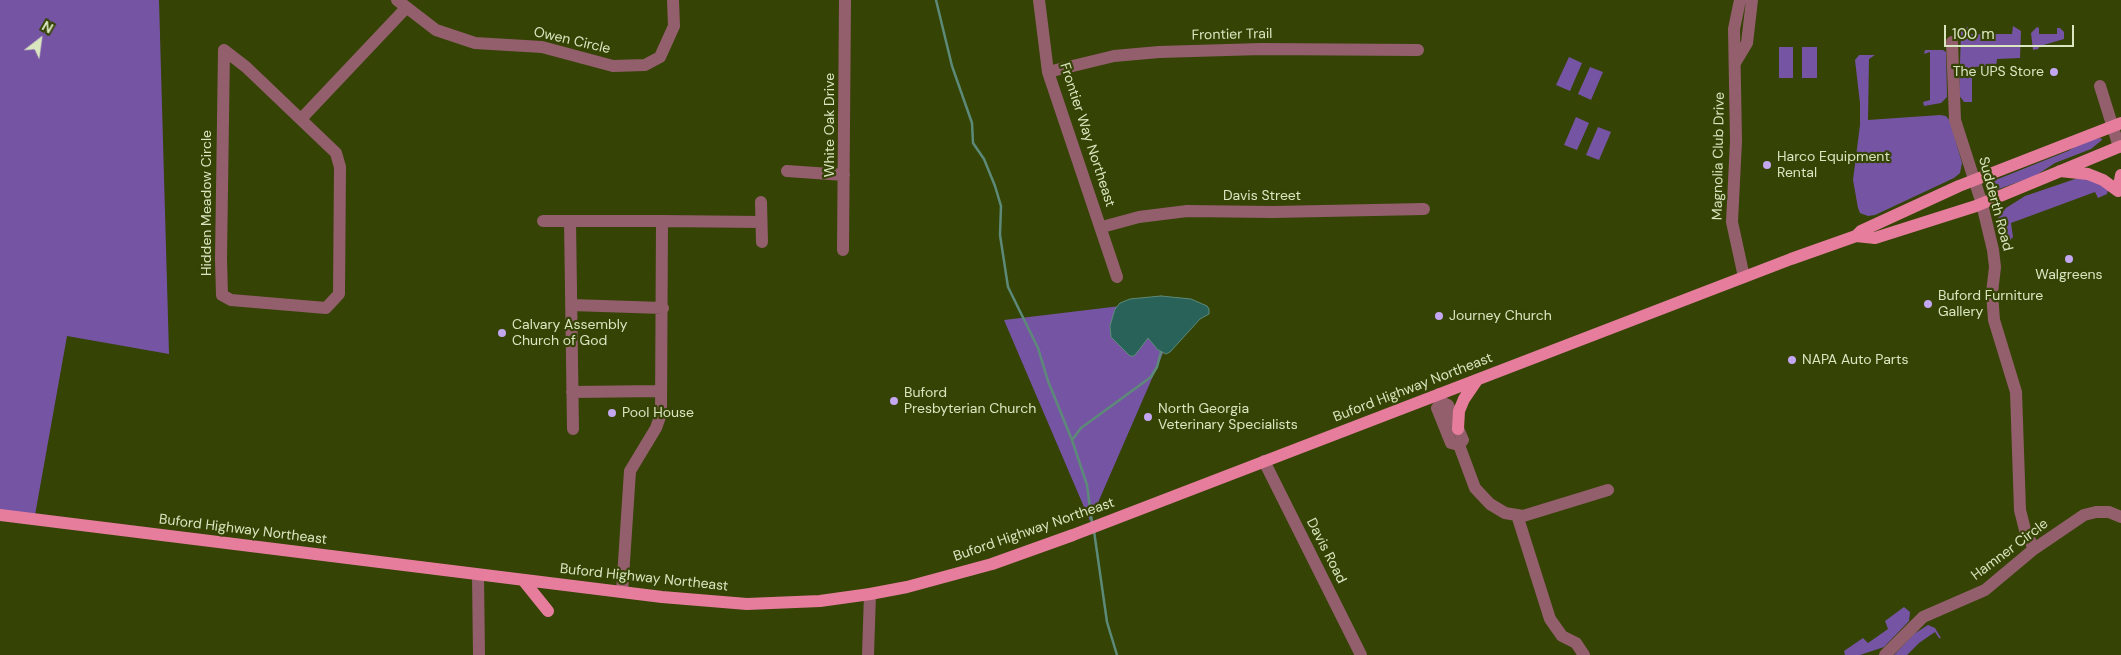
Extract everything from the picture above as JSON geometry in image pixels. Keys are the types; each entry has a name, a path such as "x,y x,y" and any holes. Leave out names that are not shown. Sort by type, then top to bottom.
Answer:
{"main road":[{"path":"1856,236 1861,231 1900,212 1970,181 2117,124"},
{"path":"1856,236 1875,238 1982,204 2120,146"},
{"path":"2058,171 2088,174 2103,180 2119,195"},
{"path":"2119,195 2121,175"},
{"name":"Buford Highway Northeast","path":"0,515 662,598 746,604 820,601 870,594 907,587 992,564 1073,535 1264,461 1440,398 1477,380 1856,236"},
{"path":"1458,429 1460,411 1464,399 1477,380"},
{"path":"523,580 548,612"}],"street":[{"name":"Owen Circle","path":"402,4 436,30 475,43 542,47 613,66 645,65 660,57 674,26 673,0"},
{"name":"White Oak Drive","path":"843,250 845,0"},
{"name":"Frontier Way Northeast","path":"1039,0 1048,72 1118,277"},
{"name":"Magnolia Club Drive","path":"1740,0 1734,29 1736,141 1732,222 1744,277"},
{"path":"1735,63 1747,43 1752,0"},
{"path":"301,119 402,4"},
{"path":"1736,15 1750,18"},
{"name":"Sudderth Road","path":"1952,42 1955,120 1970,181 1982,204 1995,259 1992,293 1994,320 2016,392 2020,510 2025,530 2034,549"},
{"name":"Frontier Trail","path":"1048,72 1114,56 1159,52 1261,49 1418,50"},
{"name":"Hidden Meadow Circle","path":"224,50 246,67 301,119 336,153 340,166 339,294 326,308 231,300 222,295 224,50"},
{"path":"2100,86 2117,124 2120,146"},
{"path":"787,171 844,175"},
{"path":"761,202 762,242"},
{"name":"Davis Street","path":"1102,227 1140,217 1187,211 1273,212 1424,208"},
{"path":"543,221 761,222"},
{"path":"570,221 573,429"},
{"path":"622,592 630,471 656,428 661,414 662,221"},
{"path":"571,305 663,308"},
{"path":"572,392 661,391"},
{"path":"1440,398 1448,405 1463,440 1459,445 1452,443 1437,408 1440,398"},
{"path":"1459,445 1475,488 1490,504 1505,513 1523,516 1608,490"},
{"name":"Davis Road","path":"1264,461 1361,655"},
{"name":"Hamner Circle","path":"1885,655 1923,618 1985,590 2034,549 2084,515 2108,512 2121,517"},
{"path":"1516,515 1550,619 1562,636 1576,643 1584,655"},
{"path":"478,575 479,655"},
{"path":"868,655 870,594"}],"shaded area":[{"path":"0,0 159,0 169,354 67,336 35,515 0,511"},
{"path":"2013,26 2021,31 2020,58 1997,59 1996,66 1972,67 1972,102 1964,102 1959,95 1961,32 1968,27 1969,34 2012,34"},
{"path":"2037,27 2039,28 2039,34 2057,34 2057,28 2060,28 2064,32 2064,39 2033,50 2031,33"},
{"path":"1779,47 1793,47 1793,78 1779,78"},
{"path":"1802,47 1817,47 1817,78 1802,78"},
{"path":"1925,50 1943,50 1946,52 1947,97 1941,103 1924,106 1923,102 1930,100 1930,52 1924,54"},
{"path":"1859,55 1875,55 1869,59 1868,120 1946,116 1950,121 1962,163 1960,173 1954,178 1875,215 1868,216 1860,213 1853,180 1860,125 1860,103 1855,60"},
{"path":"1569,57 1582,63 1570,91 1556,85"},
{"path":"1590,67 1603,72 1591,100 1578,94"},
{"path":"1576,117 1589,123 1577,150 1564,145"},
{"path":"1598,127 1611,132 1599,160 1586,155"},
{"path":"2101,138 2102,140 2091,149 2055,163 2035,176 1996,190 1990,186 1993,181 2068,151 2087,140"},
{"path":"2089,177 2108,190 2107,194 2098,198 2095,192 2011,223 2013,237 2009,241 2001,238 1997,228 1998,218 2006,208 2025,196 2075,179"},
{"path":"1187,298 1090,521 1004,320"},
{"path":"1904,607 1910,612 1909,621 1884,647 1860,655 1845,655 1844,651 1863,638 1868,643 1888,629 1885,621"},
{"path":"1928,625 1935,628 1941,638 1935,632 1919,643 1907,655 1894,655 1914,634"}],"water":[{"path":"1161,296 1191,299 1207,306 1209,314 1200,319 1170,352 1166,354 1158,350 1148,338 1134,356 1130,356 1111,337 1110,326 1115,309 1120,303 1130,299"}],"waterway":[{"path":"936,0 952,66 972,123 973,143 984,159 1001,206 1000,235 1008,287 1038,348 1048,381 1072,440 1087,485 1092,523"},
{"path":"1072,440 1081,428 1151,377 1157,367 1161,352"},
{"path":"1094,531 1107,622 1117,655"}],"place":[{"name":"The UPS Store","path":"2054,72"},
{"name":"Harco Equipment Rental","path":"1767,165"},
{"name":"Walgreens","path":"2069,259"},
{"name":"Buford Furniture Gallery","path":"1928,304"},
{"name":"Journey Church","path":"1439,316"},
{"name":"Calvary Assembly Church of God","path":"502,333"},
{"name":"NAPA Auto Parts","path":"1792,360"},
{"name":"Buford Presbyterian Church","path":"894,401"},
{"name":"Pool House","path":"612,413"},
{"name":"North Georgia Veterinary Specialists","path":"1148,417"}]}
